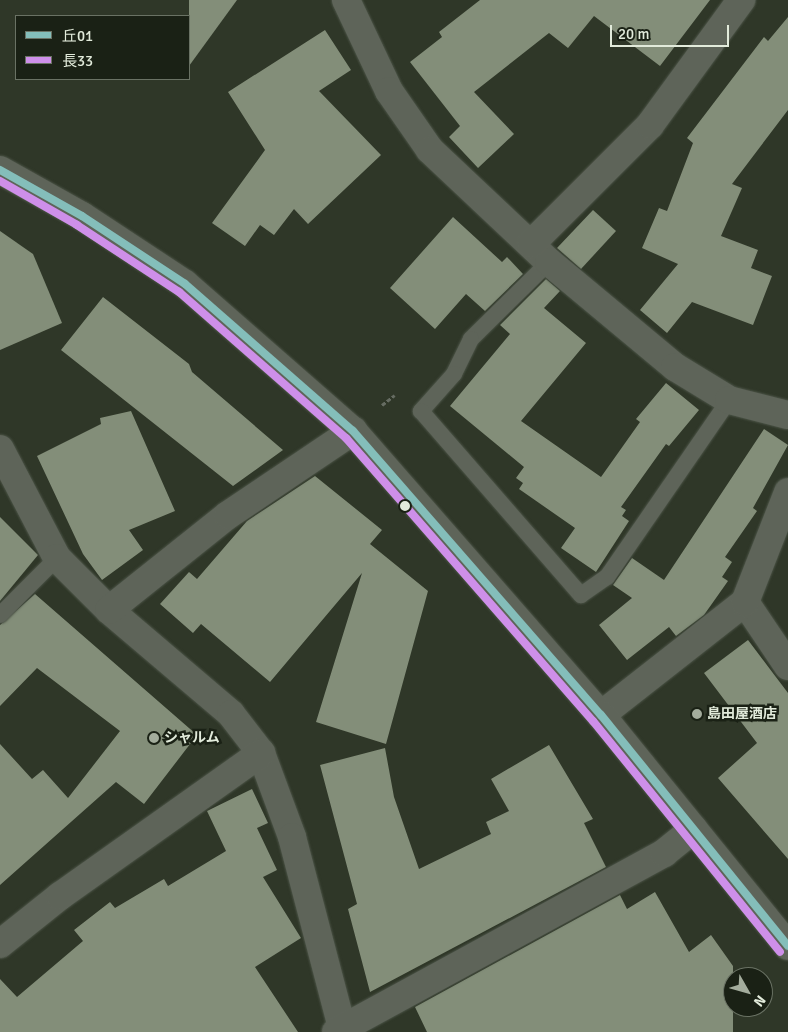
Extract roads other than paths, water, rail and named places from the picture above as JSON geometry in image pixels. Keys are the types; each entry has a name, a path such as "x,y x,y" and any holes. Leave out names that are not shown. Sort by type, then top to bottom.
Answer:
{"street":[{"path":"346,0 389,91 430,150 540,253 674,367 728,400 788,415"},
{"path":"540,253 650,126 741,0"},
{"path":"0,170 82,216 185,284 353,431 601,715 788,946"},
{"path":"109,610 228,515 353,431"},
{"path":"0,449 57,558 109,610 231,714 261,753 292,837 341,1031 664,853 694,829"},
{"path":"601,715 744,602 788,492"},
{"path":"744,602 788,666"},
{"path":"0,944 60,896 261,753"}],"lane":[{"path":"540,253 471,339 454,374 421,411 581,595 607,577 728,400"},
{"path":"0,615 57,558"}],"place":[{"name":"島田屋酒店","path":"697,714"},
{"name":"シャルム","path":"154,738"}]}
